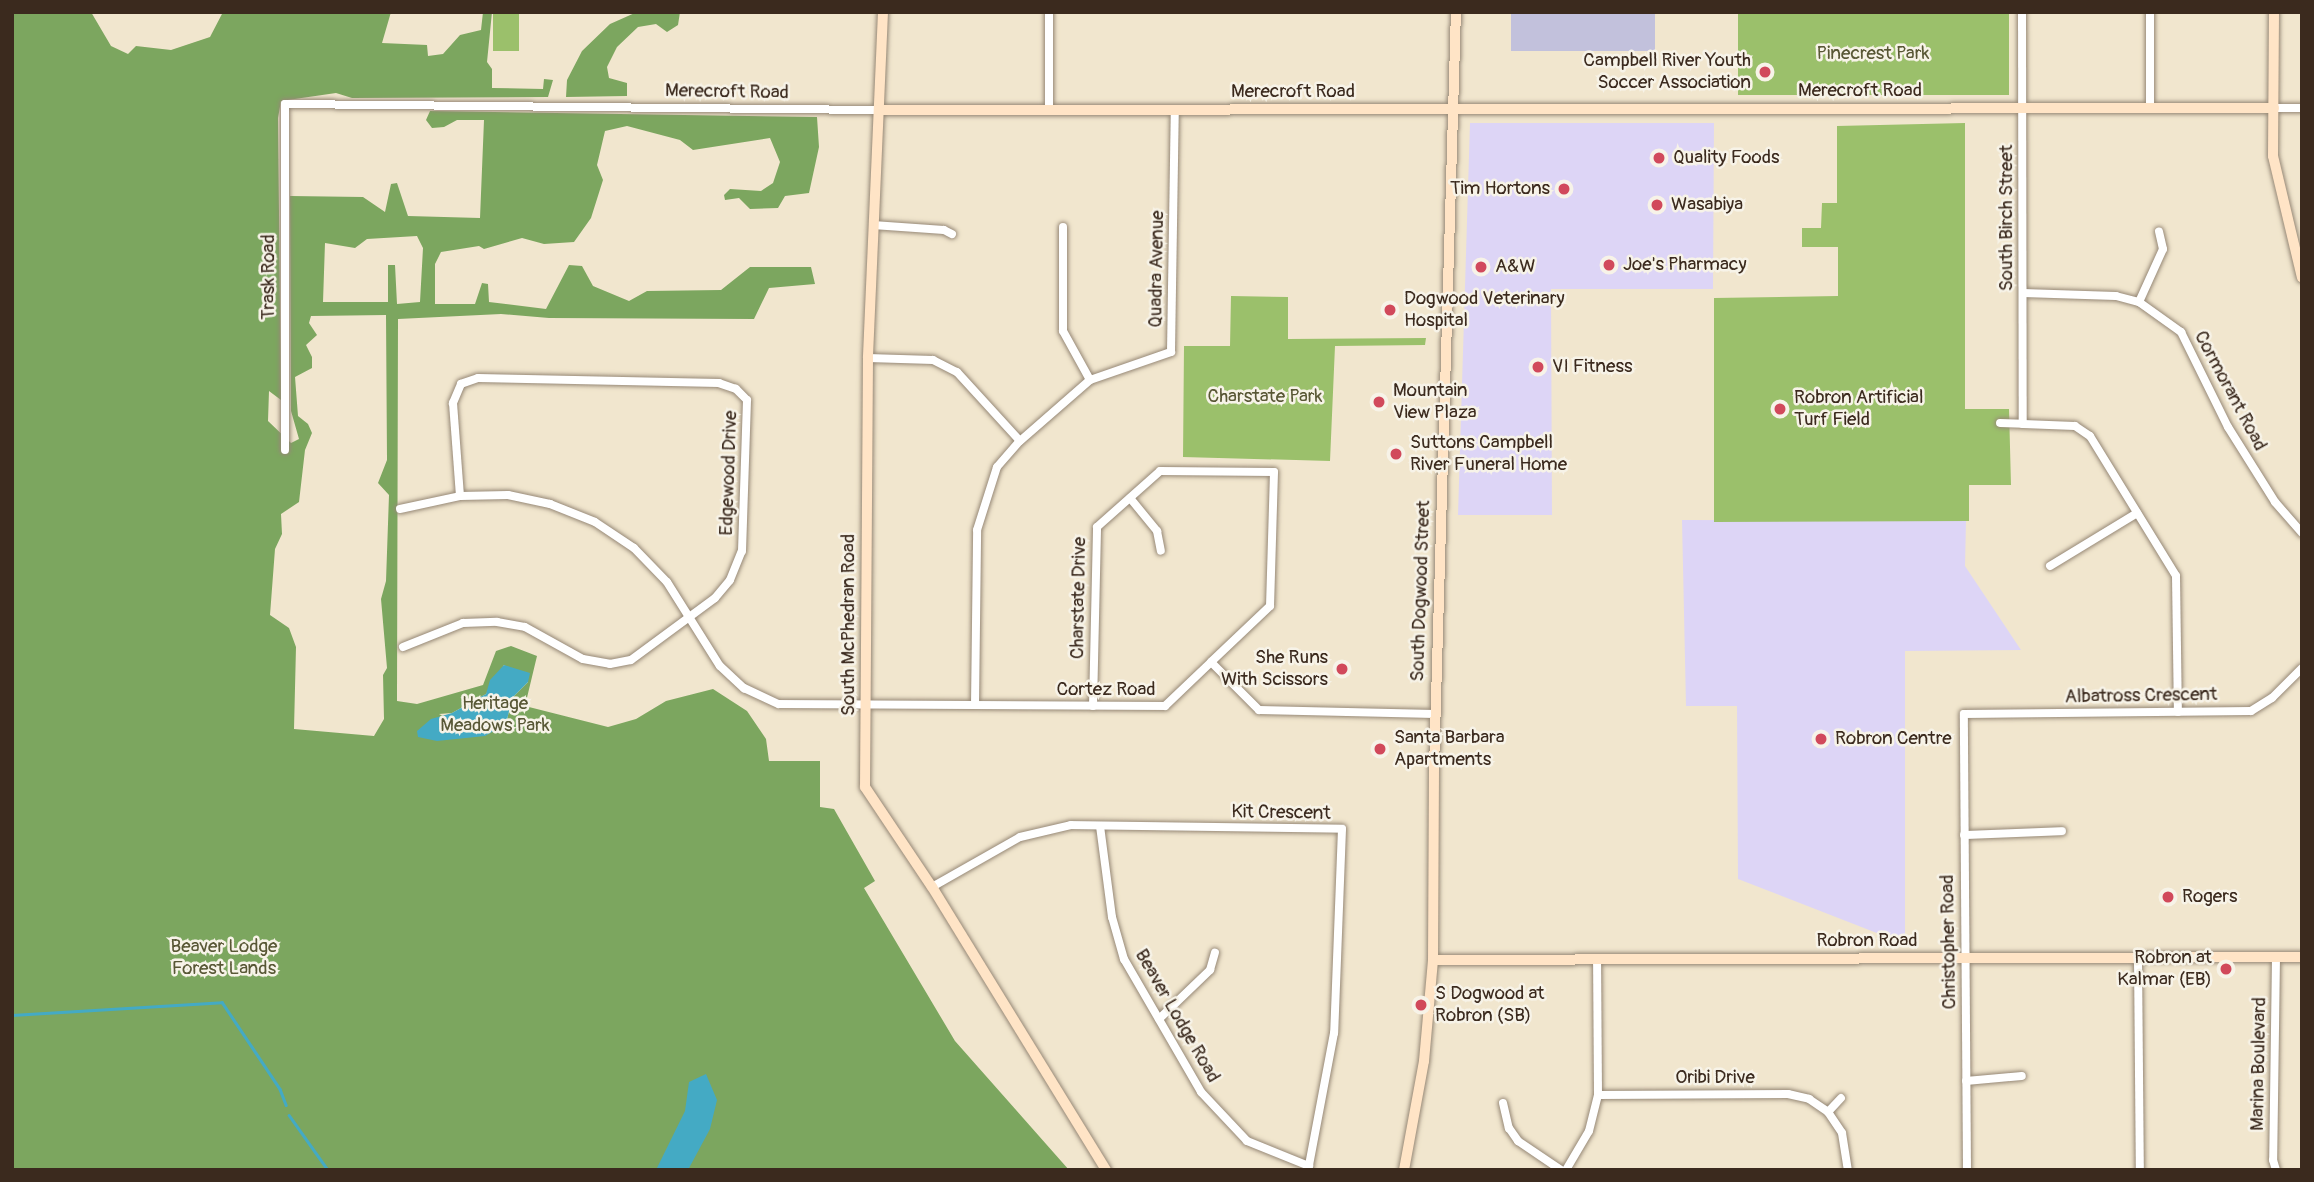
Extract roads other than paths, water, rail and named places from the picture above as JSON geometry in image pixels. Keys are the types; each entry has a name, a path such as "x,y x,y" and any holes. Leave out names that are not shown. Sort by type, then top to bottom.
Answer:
{"street":[{"name":"South McPhedran Road","path":"883,12 868,358 865,787 932,887 1106,1170"},
{"path":"1049,12 1049,110"},
{"name":"South Dogwood Street","path":"1404,1170 1424,1061 1433,960 1435,713 1456,12"},
{"name":"South Birch Street","path":"2022,12 2024,424"},
{"path":"2150,12 2150,108"},
{"path":"2274,12 2273,156 2302,278"},
{"name":"Merecroft Road","path":"285,104 880,110 2302,108"},
{"name":"Trask Road","path":"285,104 285,450"},
{"name":"Quadra Avenue","path":"975,705 977,530 997,467 1020,441 1090,380 1171,352 1175,110"},
{"path":"873,225 944,230 952,234"},
{"path":"1063,227 1063,331 1090,380"},
{"path":"2139,302 2163,248 2159,231"},
{"name":"Cormorant Road","path":"2023,293 2116,296 2139,302 2181,332 2228,427 2275,502 2302,533"},
{"path":"868,358 933,360 957,372 1020,441"},
{"name":"Edgewood Drive","path":"403,647 463,623 496,622 525,628 583,659 610,664 631,660 691,617 715,598 730,580 742,551 747,400 736,389 719,383 478,378 461,384 453,403 460,496"},
{"path":"2000,423 2075,426 2090,436 2176,576 2178,712"},
{"name":"Charstate Drive","path":"1093,706 1097,527 1160,471 1274,472 1270,606 1212,662"},
{"name":"Cortez Road","path":"400,509 460,496 518,497 550,504 595,522 634,548 667,582 720,666 744,688 779,704 1165,706 1212,662"},
{"path":"1130,498 1157,531 1161,551"},
{"path":"2050,566 2137,513"},
{"path":"1212,662 1259,710 1435,713"},
{"name":"Albatross Crescent","path":"1964,713 2251,711 2273,698 2302,668"},
{"name":"Christopher Road","path":"1964,713 1967,1170"},
{"name":"Kit Crescent","path":"932,887 1020,837 1071,825 1342,829 1334,1033 1308,1168"},
{"name":"Beaver Lodge Road","path":"1100,826 1112,917 1124,959 1201,1092 1247,1141 1308,1168"},
{"path":"1964,835 2062,831"},
{"path":"1159,1019 1210,970 1215,953"},
{"name":"Marina Boulevard","path":"2276,957 2273,1160 2276,1170"},
{"name":"Robron Road","path":"1433,960 2302,957"},
{"path":"2138,958 2140,1170"},
{"path":"1566,1170 1589,1131 1598,1095 1597,960"},
{"path":"1966,1081 2022,1076"},
{"name":"Oribi Drive","path":"1598,1095 1788,1094 1809,1099 1828,1112"},
{"path":"1841,1098 1828,1112 1842,1133 1848,1170"},
{"path":"1503,1103 1509,1128 1518,1141 1561,1170"}],"water":[{"path":"504,665 530,673 528,682 512,698 506,724 485,736 437,741 418,737 417,731 431,719 452,713 486,694 490,680"},
{"path":"706,1074 717,1100 710,1129 688,1170 656,1170 685,1111 689,1082"}],"waterway":[{"path":"12,1015 222,1002 280,1089 286,1105"},
{"path":"289,1115 328,1170"}],"place":[{"name":"Campbell River Youth Soccer Association","path":"1765,72"},
{"name":"Quality Foods","path":"1659,158"},
{"name":"Tim Hortons","path":"1564,189"},
{"name":"Wasabiya","path":"1657,205"},
{"name":"Joe's Pharmacy","path":"1609,265"},
{"name":"A&W","path":"1481,267"},
{"name":"Dogwood Veterinary Hospital","path":"1390,310"},
{"name":"VI Fitness","path":"1538,367"},
{"name":"Mountain View Plaza","path":"1379,402"},
{"name":"Robron Artificial Turf Field","path":"1780,409"},
{"name":"Suttons Campbell River Funeral Home","path":"1396,454"},
{"name":"She Runs With Scissors","path":"1342,669"},
{"name":"Robron Centre","path":"1821,739"},
{"name":"Santa Barbara Apartments","path":"1380,749"},
{"name":"Rogers","path":"2168,897"},
{"name":"Robron at Kalmar (EB)","path":"2226,969"},
{"name":"S Dogwood at Robron (SB)","path":"1421,1005"}],"park label":[{"name":"Pinecrest Park","path":"1873,54"},
{"name":"Charstate Park","path":"1265,397"},
{"name":"Heritage Meadows Park","path":"495,715"},
{"name":"Beaver Lodge Forest Lands","path":"224,958"}]}
